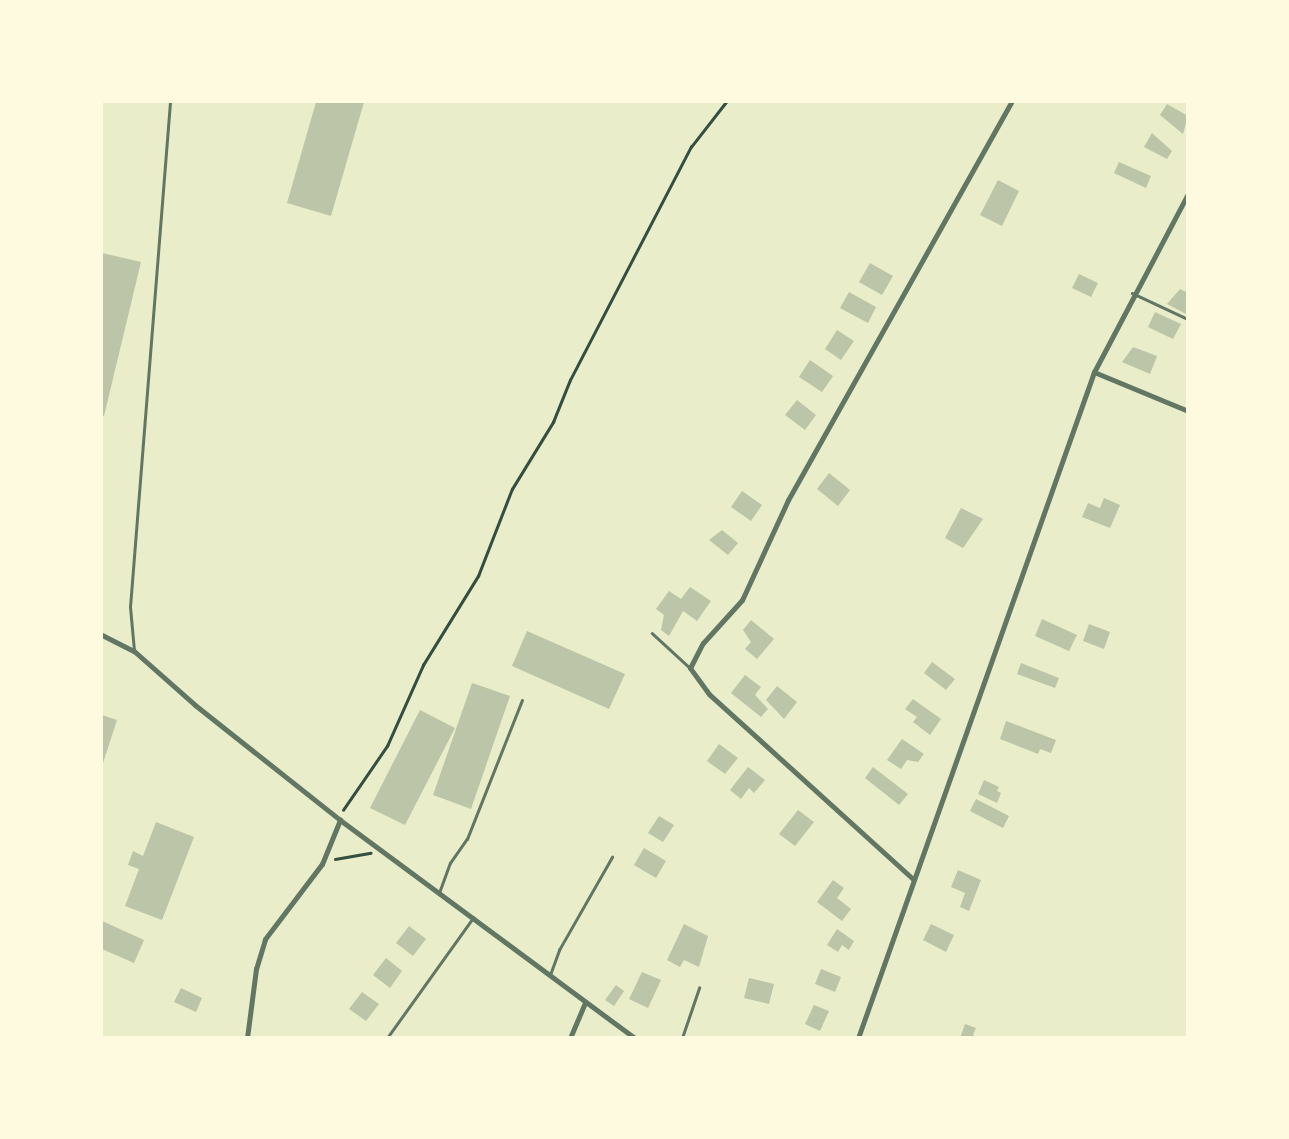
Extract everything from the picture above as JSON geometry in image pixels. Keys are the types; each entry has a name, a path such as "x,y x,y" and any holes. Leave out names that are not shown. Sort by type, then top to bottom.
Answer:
{"street":[{"path":"913,879 709,694 690,668 703,643 742,600 788,500 1011,102"},
{"path":"858,1038 1094,372 1132,293 1188,194"},
{"path":"1094,372 1188,411"},
{"path":"102,635 134,651 195,705 340,820 635,1038"},
{"path":"247,1038 265,939 322,864 340,820"},
{"path":"570,1038 585,1003"}],"lane":[{"path":"134,651 130,607 170,102"},
{"path":"1132,293 1188,319"},
{"path":"652,633 690,668"},
{"path":"439,893 450,863 467,839 522,700"},
{"path":"550,976 559,950 612,857"},
{"path":"387,1038 473,918"},
{"path":"682,1038 699,988"}],"path":[{"path":"340,820 346,801 365,781 387,746 423,665 478,576 512,489 553,422 570,380 691,147 726,102"},
{"path":"322,864 351,855 388,856"}],"building":[{"path":"316,102 364,102 331,216 287,203"},
{"path":"1167,104 1188,116 1183,134 1160,115"},
{"path":"1152,133 1172,151 1167,159 1144,147"},
{"path":"1119,162 1151,176 1146,188 1114,173"},
{"path":"998,180 1019,191 1002,226 980,215"},
{"path":"102,253 141,262 104,416 102,416"},
{"path":"870,263 893,276 882,295 859,282"},
{"path":"1079,274 1098,283 1091,297 1072,288"},
{"path":"1180,289 1188,293 1186,314 1167,304"},
{"path":"849,292 876,307 868,323 840,308"},
{"path":"1155,312 1181,324 1173,339 1148,327"},
{"path":"837,330 854,341 841,360 825,349"},
{"path":"1133,347 1157,356 1150,374 1122,362"},
{"path":"810,360 833,376 822,392 799,377"},
{"path":"797,400 816,415 805,430 785,415"},
{"path":"829,473 850,490 838,506 817,489"},
{"path":"742,491 762,505 751,521 731,507"},
{"path":"1104,498 1120,505 1110,528 1082,517 1088,503 1100,508"},
{"path":"961,508 983,519 963,548 945,538"},
{"path":"722,530 738,543 728,555 709,540"},
{"path":"690,587 711,601 697,621 683,611 669,636 661,630 664,615 656,609 669,591 681,599"},
{"path":"1042,619 1077,635 1069,651 1035,636"},
{"path":"751,620 774,639 757,659 745,649 751,642 743,630"},
{"path":"1089,624 1110,632 1104,649 1083,641"},
{"path":"527,631 625,674 609,709 512,666"},
{"path":"932,662 955,679 946,690 924,673"},
{"path":"1021,663 1059,678 1055,688 1017,674"},
{"path":"745,675 761,687 755,695 768,709 761,717 731,693"},
{"path":"472,683 510,696 471,809 433,795"},
{"path":"777,686 797,702 784,719 766,700"},
{"path":"913,699 941,719 930,735 913,722 917,717 905,709"},
{"path":"420,710 455,728 405,825 370,808"},
{"path":"102,715 117,720 102,766"},
{"path":"1006,721 1056,740 1051,753 1040,749 1038,754 1000,739"},
{"path":"902,739 924,754 918,762 907,760 901,769 887,760"},
{"path":"719,744 738,758 725,774 707,761"},
{"path":"748,767 765,780 754,793 749,788 741,799 730,790"},
{"path":"873,767 908,794 899,805 865,778"},
{"path":"984,780 999,787 997,791 1001,793 997,803 978,794"},
{"path":"976,799 1009,816 1003,828 970,811"},
{"path":"798,810 814,822 795,846 779,834"},
{"path":"659,816 674,825 663,842 648,833"},
{"path":"156,822 194,837 162,920 125,906 139,869 128,865 133,851 143,856"},
{"path":"644,848 666,861 656,878 634,865"},
{"path":"958,870 981,880 969,911 960,907 965,893 951,887"},
{"path":"833,880 844,888 837,898 851,909 842,921 817,902"},
{"path":"102,921 144,940 134,963 102,949"},
{"path":"684,924 708,936 699,967 684,960 680,967 667,960"},
{"path":"931,924 954,935 946,952 923,940"},
{"path":"409,926 426,939 413,956 396,943"},
{"path":"837,929 854,941 849,950 842,945 838,952 827,945"},
{"path":"386,958 402,971 390,988 373,975"},
{"path":"821,969 841,977 835,992 815,984"},
{"path":"642,972 661,980 648,1008 629,999"},
{"path":"749,978 774,984 769,1004 744,998"},
{"path":"616,985 624,991 614,1006 605,1000"},
{"path":"181,988 202,998 196,1012 174,1002"},
{"path":"362,992 379,1004 366,1021 349,1009"},
{"path":"814,1005 829,1011 820,1031 805,1024"},
{"path":"965,1024 976,1028 973,1035 978,1038 960,1038"}]}
